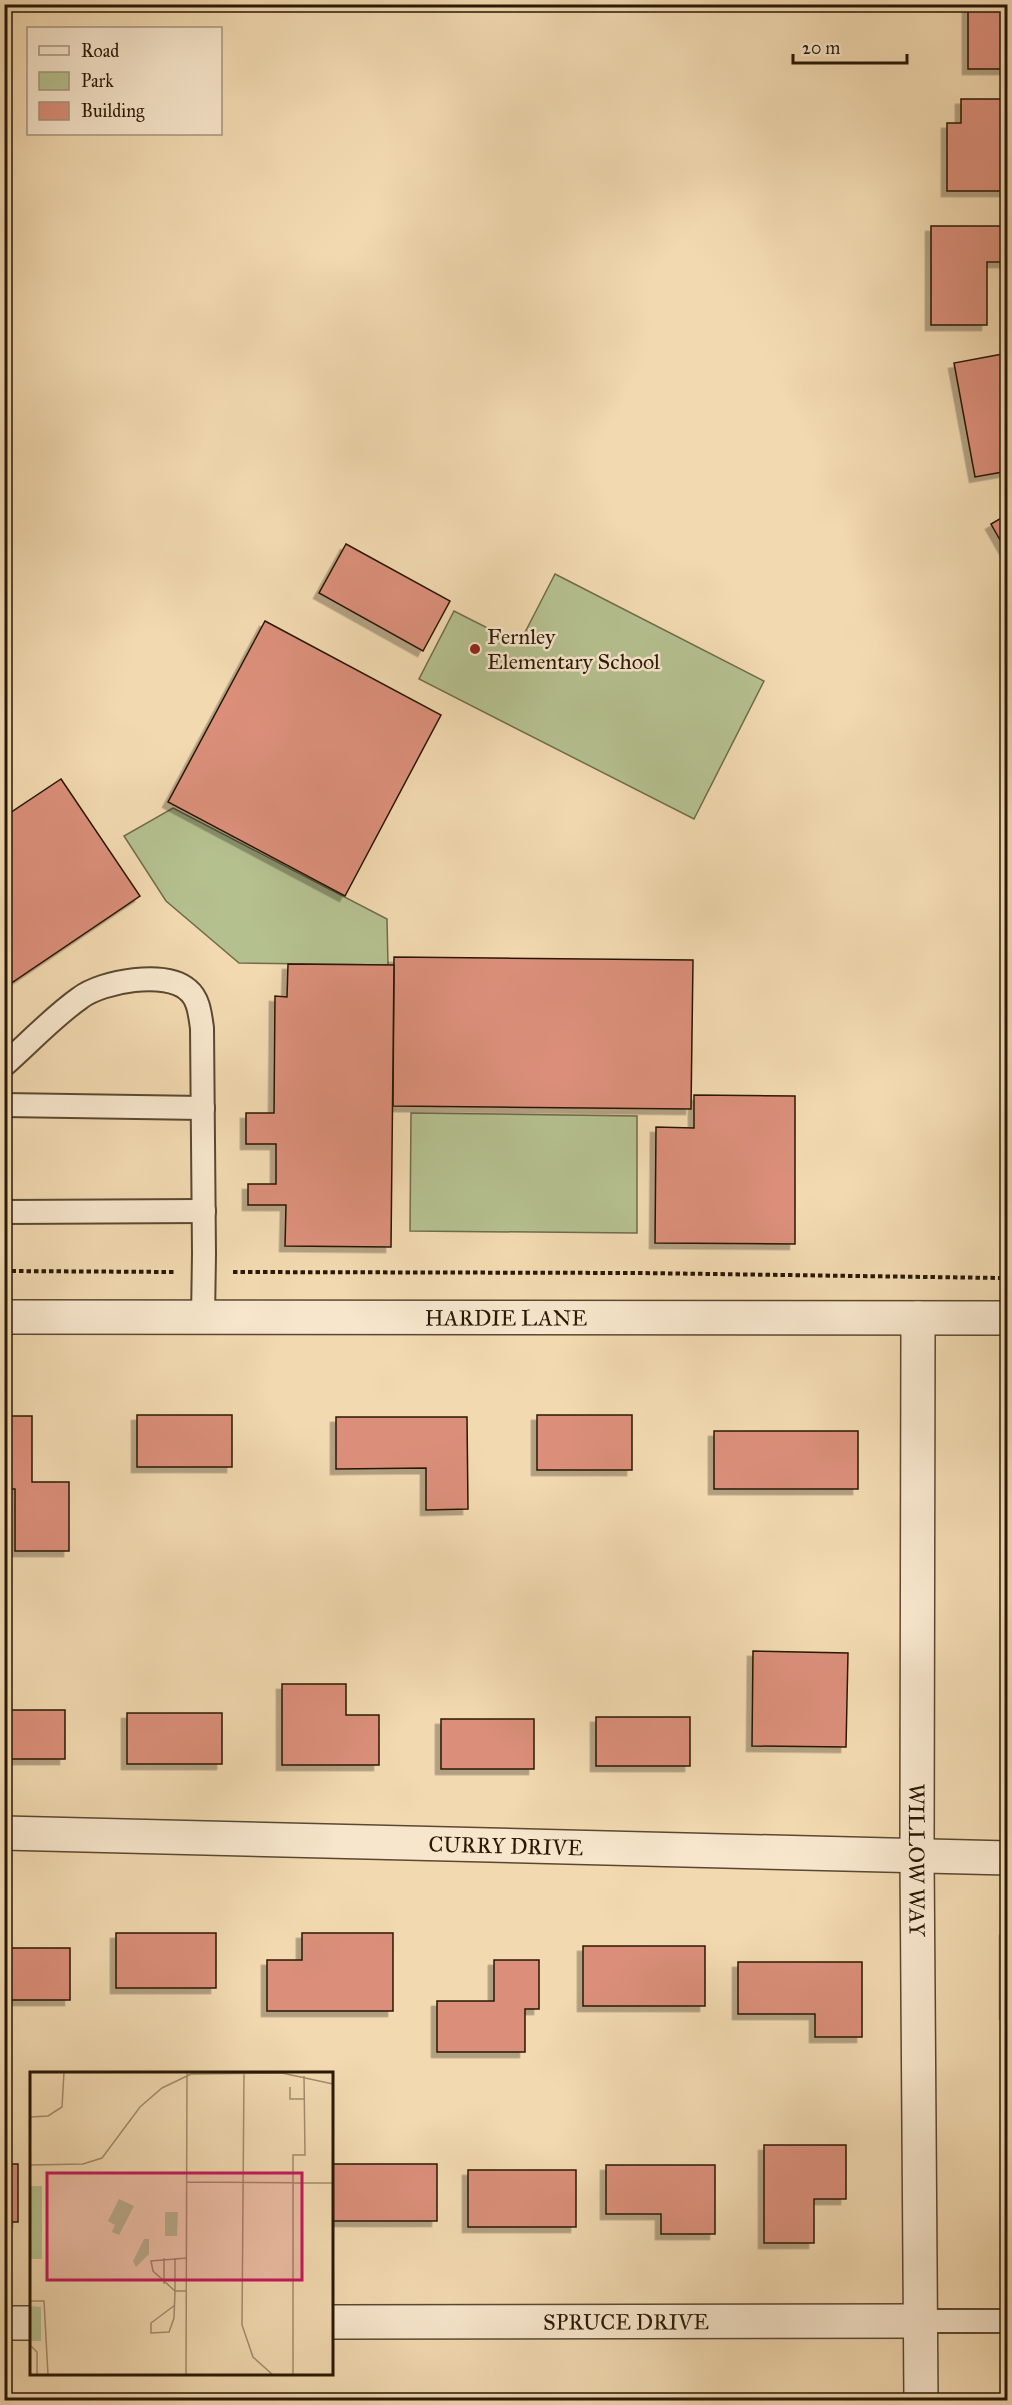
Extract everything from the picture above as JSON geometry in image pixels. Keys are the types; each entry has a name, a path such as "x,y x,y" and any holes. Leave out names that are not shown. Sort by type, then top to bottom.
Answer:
{"street":[{"name":"HARDIE LANE","path":"4,1317 1008,1318"},
{"name":"WILLOW WAY","path":"918,1318 917,1856 921,2400"},
{"name":"CURRY DRIVE","path":"4,1833 1008,1857"},
{"name":"SPRUCE DRIVE","path":"333,2322 922,2321"},
{"path":"4,2323 30,2323"}],"lane":[{"path":"4,1065 80,998 98,987 158,980 178,983 190,992 199,1007 202,1028 204,1211 202,1318"},
{"path":"4,1105 202,1108"},
{"path":"4,1212 204,1211"},
{"path":"922,2321 1008,2321"}],"path":[{"path":"4,1271 653,1273 1000,1278"}],"green space":[{"path":"555,574 764,681 694,819 419,679 454,611 519,644"},
{"path":"173,808 387,919 388,965 239,963 166,901 124,836"},
{"path":"411,1113 637,1116 637,1233 410,1231"}],"building":[{"path":"968,4 1008,4 1008,69 968,69"},
{"path":"961,99 1008,99 1008,191 947,191 947,123 961,123"},
{"path":"931,226 1008,226 1008,262 987,262 987,325 931,325"},
{"path":"1008,353 1008,471 975,477 954,363"},
{"path":"1008,514 1008,554 991,524"},
{"path":"346,544 450,601 423,651 319,593"},
{"path":"265,621 441,715 345,896 168,802"},
{"path":"61,779 140,896 4,988 4,817"},
{"path":"394,957 693,960 691,1109 393,1106"},
{"path":"288,964 394,965 391,1247 285,1246 286,1205 248,1205 248,1184 276,1184 276,1144 246,1144 246,1113 274,1113 275,996 287,997"},
{"path":"694,1095 795,1096 795,1244 655,1243 656,1127 694,1128"},
{"path":"137,1415 232,1415 232,1467 137,1467"},
{"path":"537,1415 632,1415 632,1470 537,1470"},
{"path":"4,1416 32,1416 32,1482 69,1482 69,1551 15,1551 15,1489 4,1489"},
{"path":"336,1417 467,1417 468,1509 426,1510 426,1468 336,1469"},
{"path":"714,1431 858,1431 858,1489 714,1489"},
{"path":"753,1651 848,1653 846,1747 752,1746"},
{"path":"282,1684 346,1684 346,1715 379,1715 379,1765 282,1765"},
{"path":"4,1710 65,1710 65,1759 4,1759"},
{"path":"127,1713 222,1713 222,1764 127,1764"},
{"path":"596,1717 690,1717 690,1766 596,1766"},
{"path":"441,1719 534,1719 534,1769 441,1769"},
{"path":"1005,1930 1008,1930 1008,2014 1005,2014"},
{"path":"116,1933 216,1933 216,1988 116,1988"},
{"path":"302,1933 393,1933 393,2011 267,2011 267,1960 302,1960"},
{"path":"583,1946 705,1946 705,2006 583,2006"},
{"path":"4,1948 70,1948 70,2000 4,2000"},
{"path":"494,1960 539,1960 539,2009 525,2009 525,2052 437,2052 437,2001 494,2001"},
{"path":"738,1962 862,1962 862,2037 815,2037 815,2014 738,2014"},
{"path":"764,2145 846,2145 846,2199 814,2199 814,2243 764,2243"},
{"path":"4,2164 18,2164 18,2222 4,2222"},
{"path":"333,2164 437,2164 437,2221 333,2221"},
{"path":"606,2165 715,2165 715,2234 661,2234 661,2214 606,2214"},
{"path":"468,2170 576,2170 576,2227 468,2227"}],"place":[{"name":"Fernley Elementary School","path":"475,649"}]}
